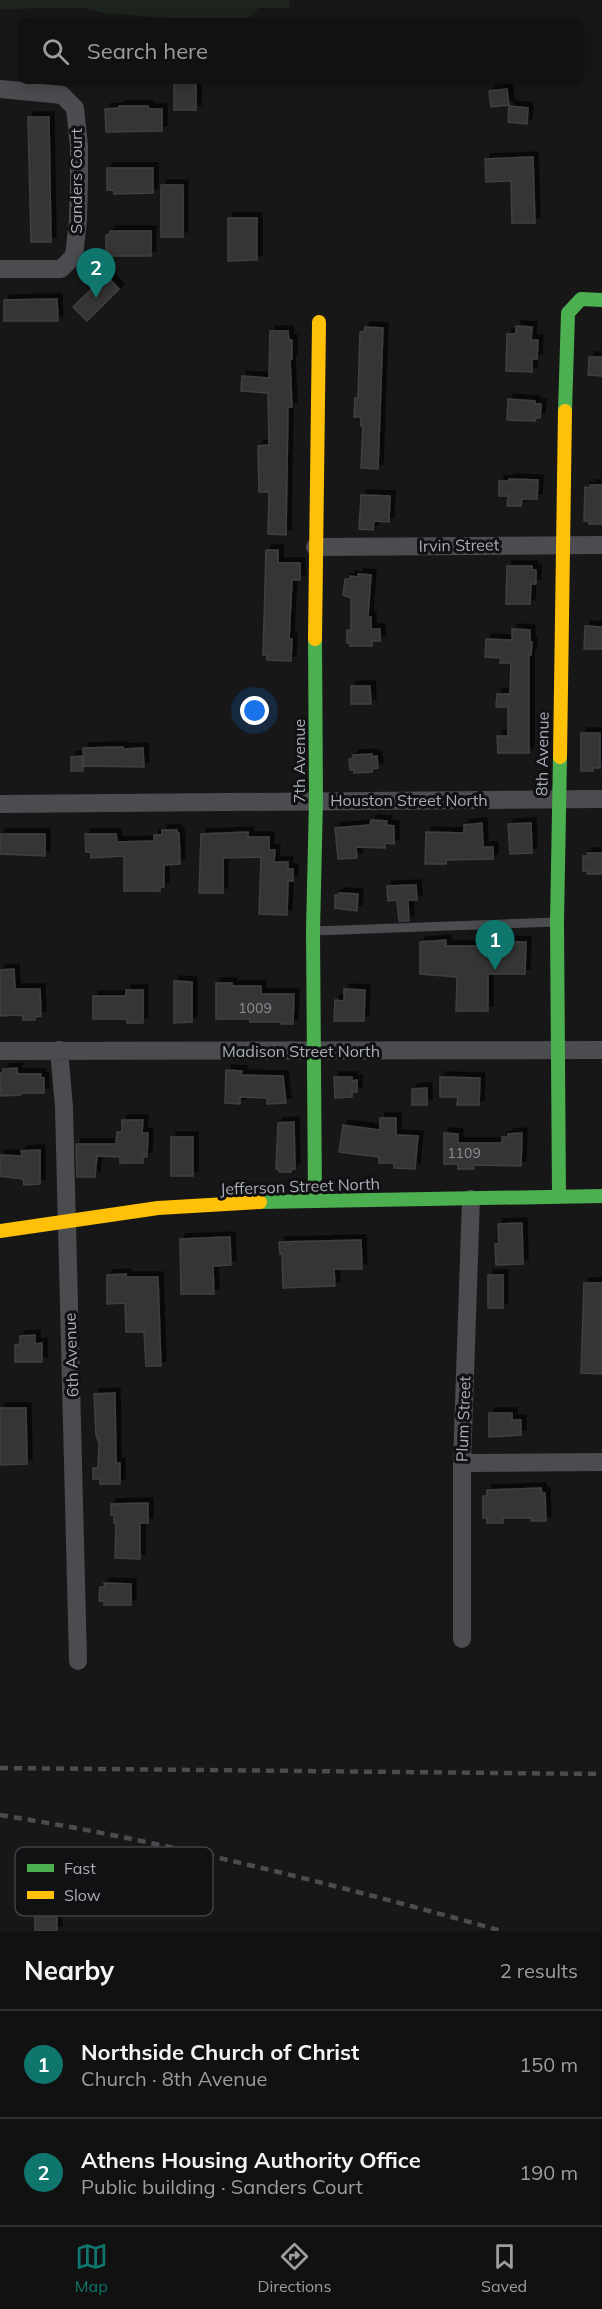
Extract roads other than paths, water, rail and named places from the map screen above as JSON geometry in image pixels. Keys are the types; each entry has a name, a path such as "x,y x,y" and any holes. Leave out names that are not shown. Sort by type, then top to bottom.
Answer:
{"street":[{"name":"Sanders Court","path":"0,89 62,94 75,108 79,146 78,220 74,256 61,269 0,269"},
{"name":"8th Avenue","path":"559,1196 558,799 568,313 581,299 602,300"},
{"name":"7th Avenue","path":"315,1200 313,931 316,800 315,547 320,322"},
{"name":"Irvin Street","path":"315,547 602,545"},
{"name":"Houston Street North","path":"0,804 602,799"},
{"name":"6th Avenue","path":"59,1050 64,1107 78,1661"},
{"name":"Madison Street North","path":"0,1051 602,1050"},
{"name":"Jefferson Street North","path":"0,1231 158,1208 315,1200 602,1196"},
{"name":"Plum Street","path":"462,1639 462,1463 471,1199"},
{"path":"462,1463 602,1462"}],"lane":[{"path":"313,931 557,922"}],"railway":[{"path":"0,1768 602,1774"},
{"path":"0,1815 171,1847"},
{"path":"213,1856 378,1897 502,1931"}],"place":[{"name":"Athens Housing Authority Office","path":"96,298"},
{"name":"Northside Church of Christ","path":"495,970"}]}
